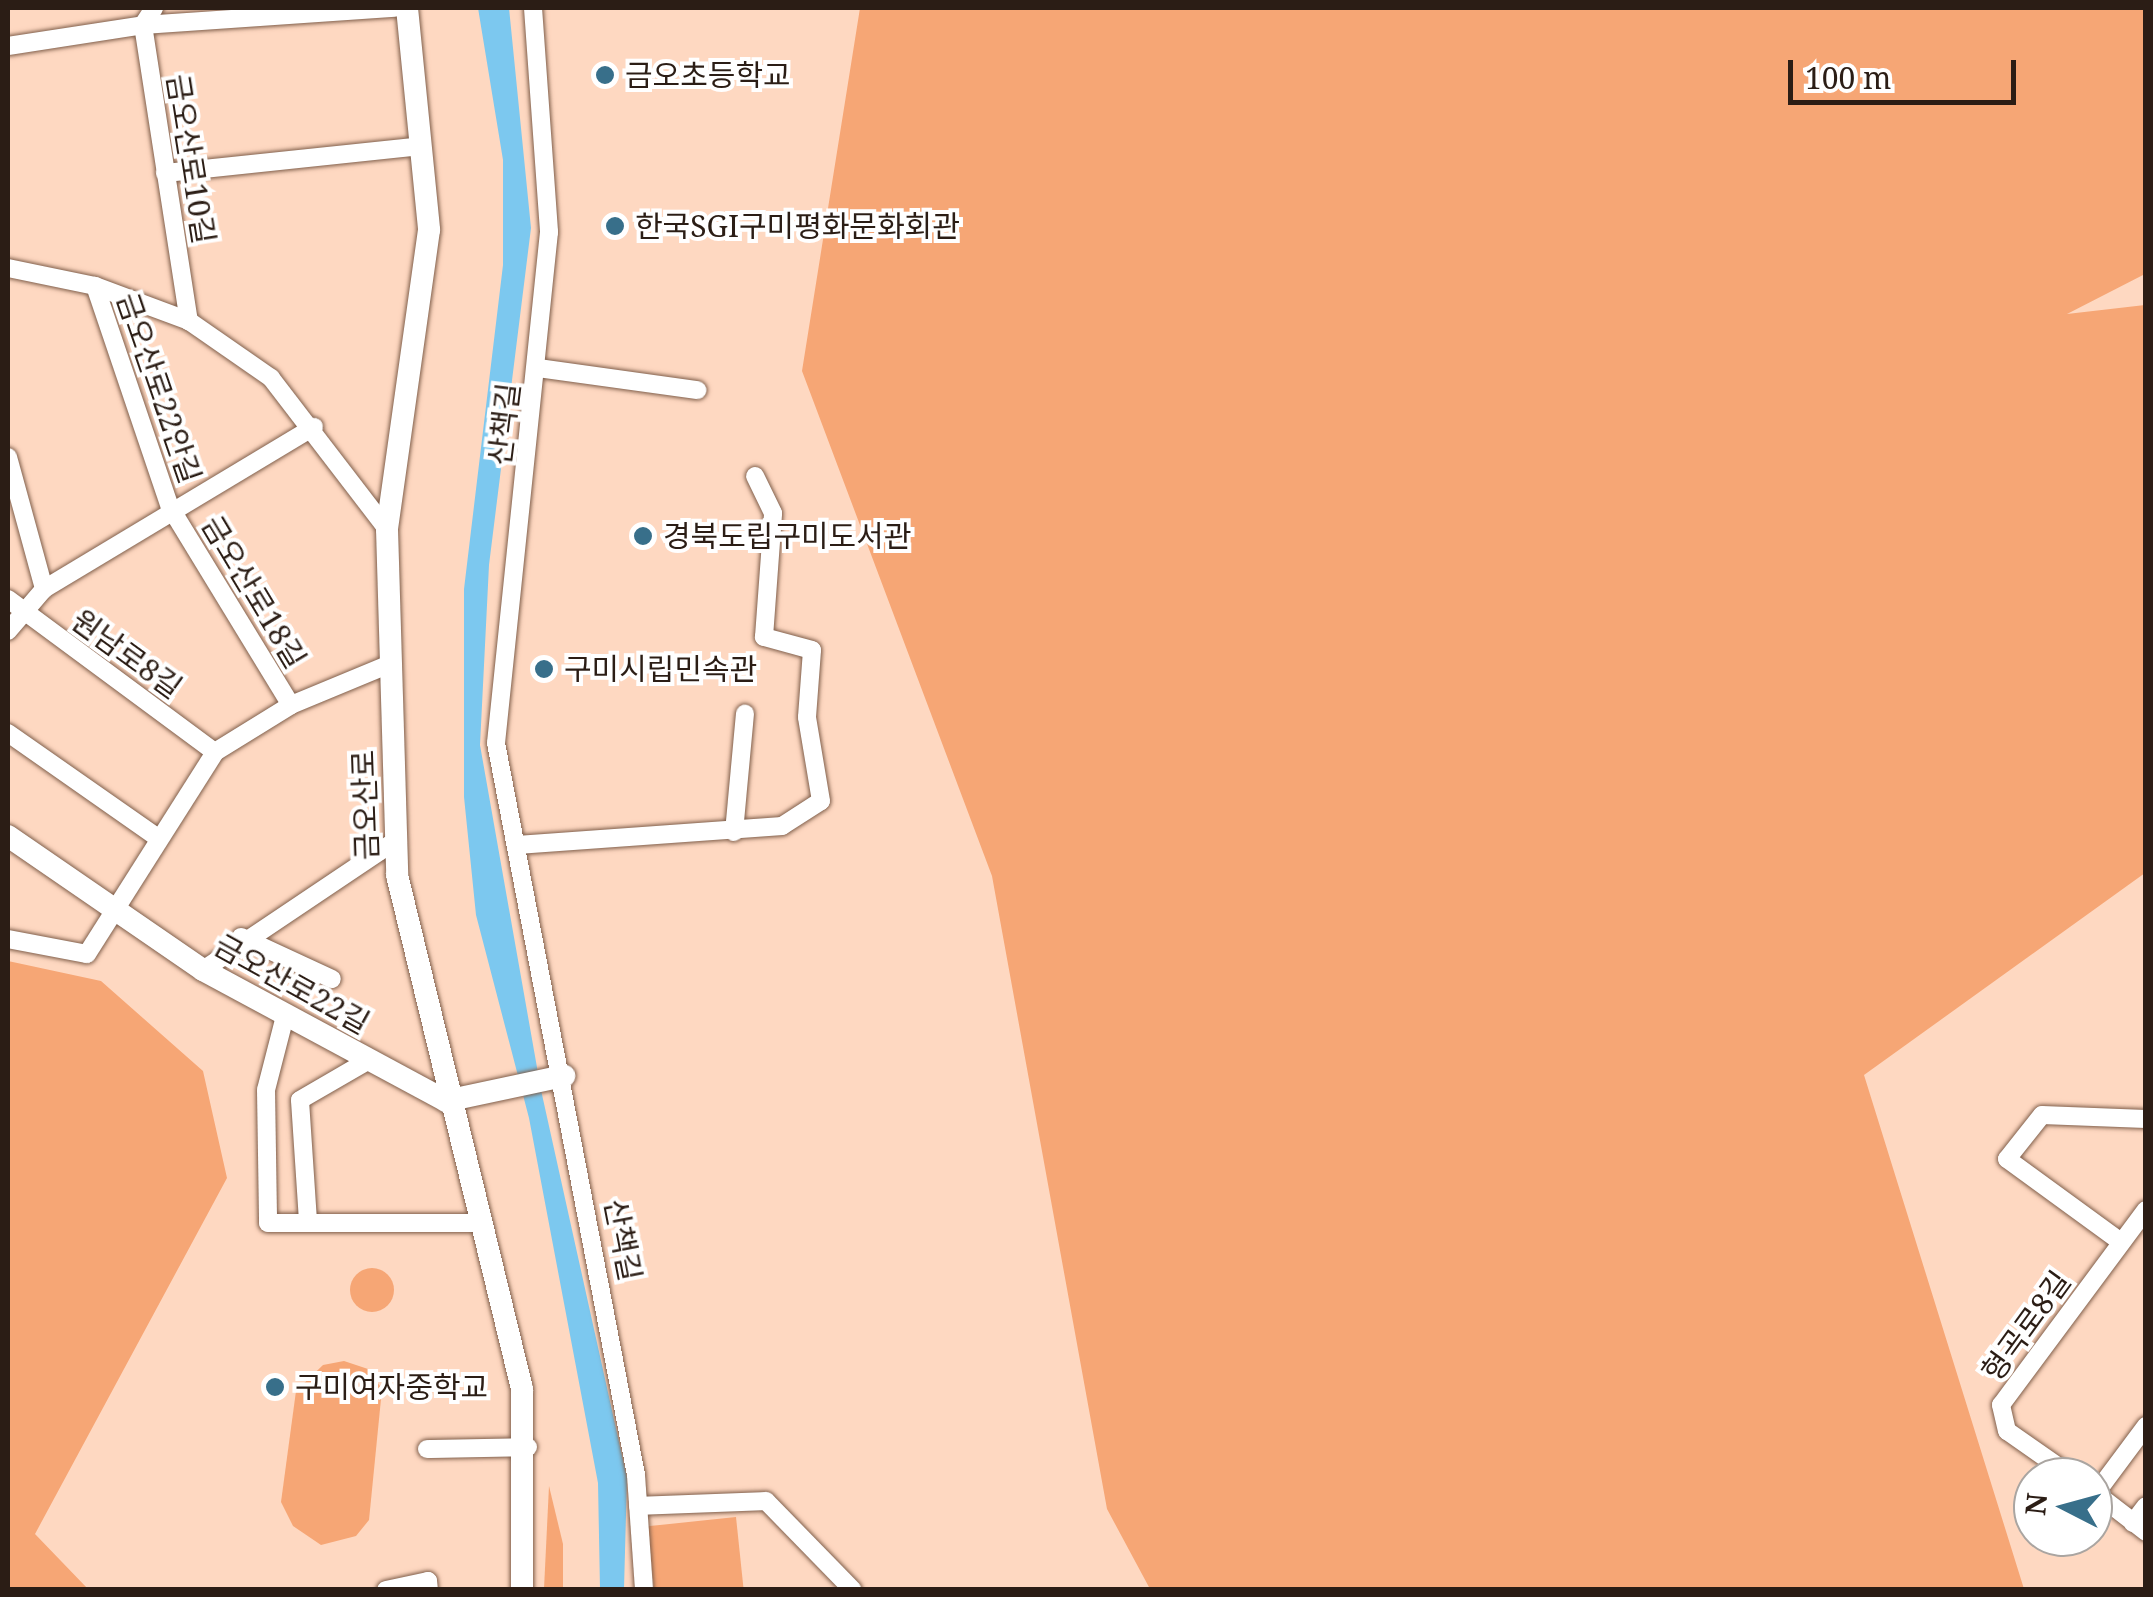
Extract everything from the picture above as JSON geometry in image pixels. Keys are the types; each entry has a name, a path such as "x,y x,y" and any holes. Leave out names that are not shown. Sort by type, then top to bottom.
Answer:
{"street":[{"path":"143,25 154,8"},
{"path":"8,46 143,25 394,8"},
{"name":"금오산로","path":"407,8 422,146 428,262 388,529 395,841 446,1101 478,1223 528,1447 522,1590"},
{"name":"산책길","path":"533,8 549,232 538,368 496,743 564,1076 638,1506 644,1590"},
{"name":"금오산로10길","path":"143,25 189,321"},
{"path":"165,173 422,146"},
{"path":"8,268 95,286 189,321 271,378 314,427 388,529"},
{"name":"금오산로22안길","path":"95,286 170,507"},
{"path":"538,368 697,390"},
{"name":"금오산로22안길","path":"8,631 14,605 170,507 314,427"},
{"path":"8,457 44,589"},
{"path":"517,845 782,826 821,802 808,717 812,650 764,637 773,513 756,476"},
{"name":"금오산로18길","path":"170,507 291,706"},
{"name":"원남로8길","path":"14,605 215,752"},
{"name":"금오산로18길","path":"114,910 215,752 291,706 390,664"},
{"path":"734,832 745,714"},
{"path":"8,734 158,838"},
{"name":"금오산로22길","path":"8,836 203,970 446,1101"},
{"path":"203,970 240,937 395,841"},
{"path":"8,939 87,954 114,910"},
{"path":"240,937 332,979"},
{"path":"285,1016 266,1090 268,1223 478,1223"},
{"path":"308,1221 300,1100 369,1060"},
{"path":"446,1101 564,1076"},
{"path":"2121,1242 2007,1160 2042,1115 2146,1119"},
{"name":"형곡로8길","path":"2044,1457 2007,1431 2002,1405 2146,1210"},
{"path":"2113,1468 2146,1426"},
{"path":"427,1450 528,1447"},
{"path":"638,1506 766,1501 853,1590"},
{"path":"2113,1507 2139,1527 2146,1506"},
{"path":"386,1590 428,1581 428,1590"}],"shaded area":[{"path":"860,8 2145,8 2145,274 2067,314 2145,305 2145,873 1864,1075 2024,1589 1150,1589 1107,1509 992,876 802,371"},
{"path":"8,961 101,981 203,1071 227,1178 35,1534 88,1589 8,1589"},
{"path":"372,1268 388,1274 394,1290 388,1306 372,1312 356,1306 350,1290 356,1274"},
{"path":"344,1361 368,1369 382,1389 369,1520 356,1536 321,1545 293,1526 281,1502 296,1391 323,1365"},
{"path":"549,1486 563,1544 563,1589 544,1589"},
{"path":"736,1517 744,1589 654,1590 647,1526"}],"water":[{"path":"478,8 509,8 531,228 489,565 480,745 541,1090 627,1478 624,1589 600,1589 598,1483 529,1118 476,915 464,797 464,589 503,265 503,160"}],"place":[{"name":"금오초등학교","path":"605,75"},
{"name":"한국SGI구미평화문화회관","path":"615,226"},
{"name":"경북도립구미도서관","path":"643,536"},
{"name":"구미시립민속관","path":"544,669"},
{"name":"구미여자중학교","path":"275,1387"}]}
